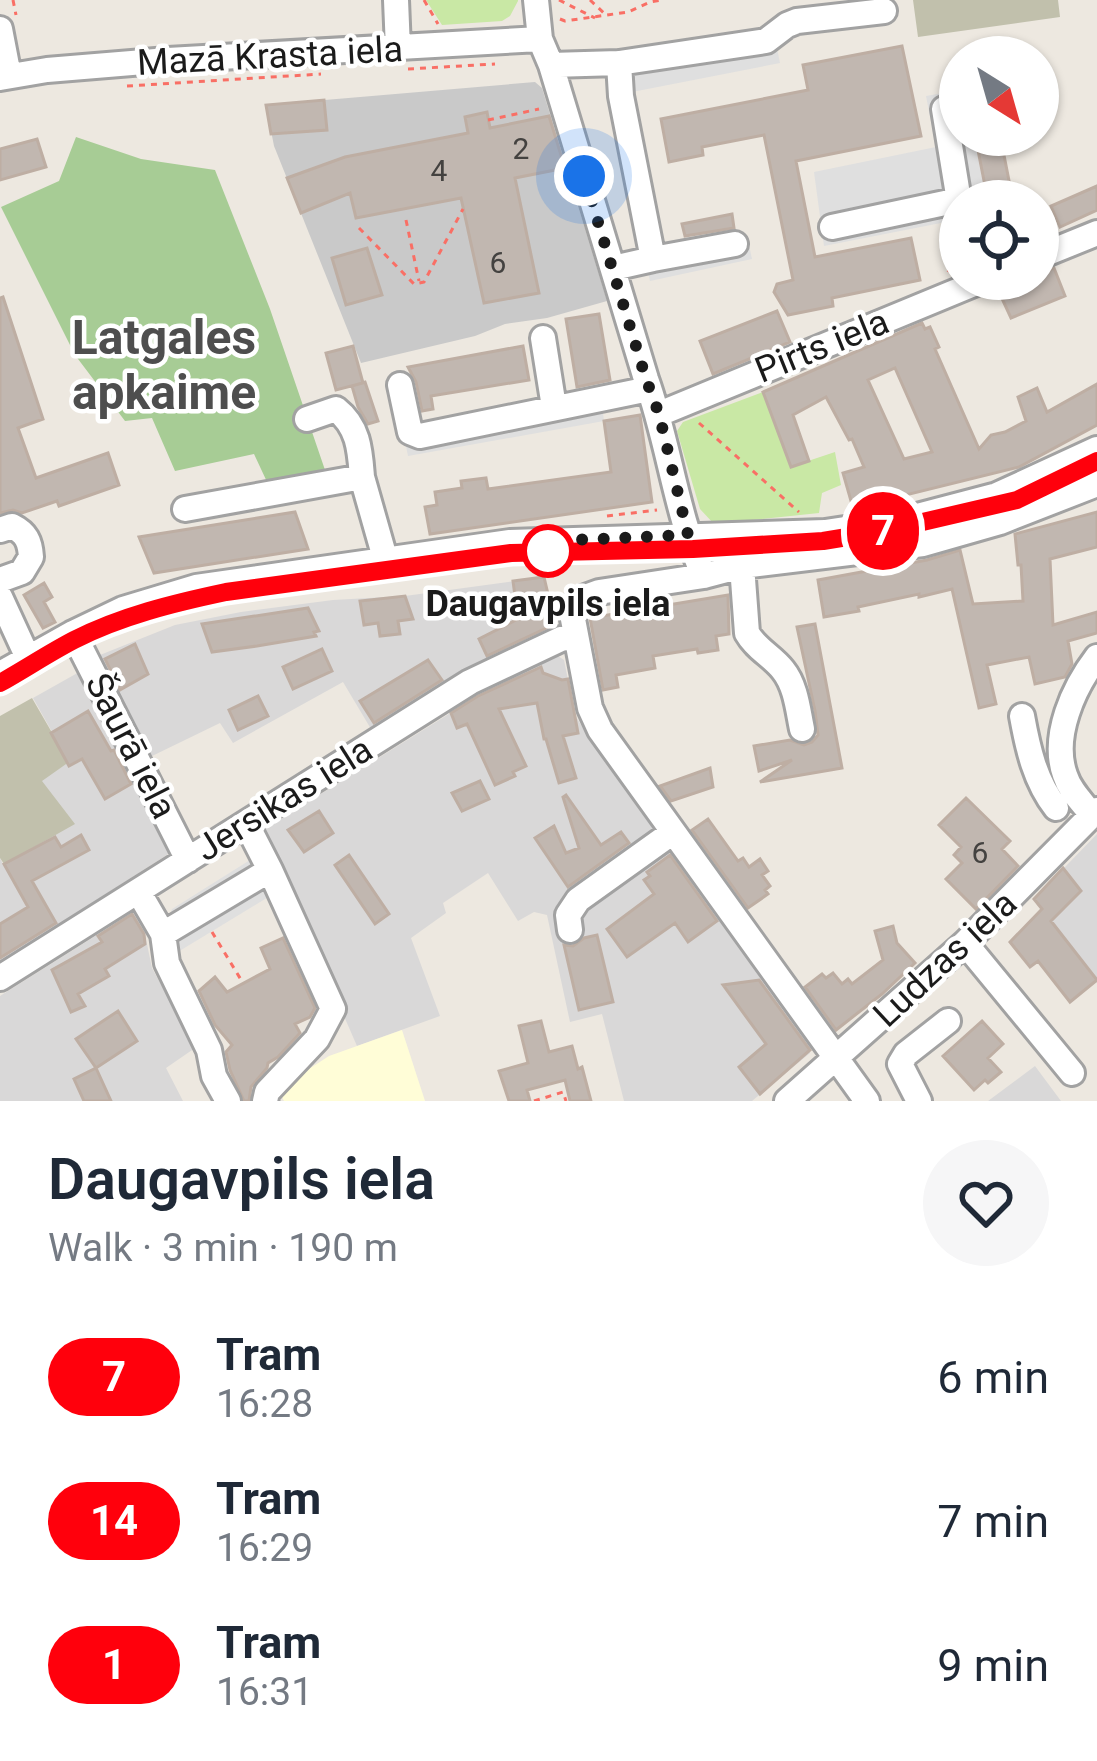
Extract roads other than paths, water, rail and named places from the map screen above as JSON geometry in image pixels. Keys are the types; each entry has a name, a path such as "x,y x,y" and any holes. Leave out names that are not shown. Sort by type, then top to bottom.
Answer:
{"street":[{"path":"396,0 400,59"},
{"path":"536,0 540,39 649,388 670,409 688,535 704,576"},
{"path":"551,65 619,64 766,41 797,21 884,11"},
{"path":"5,77 8,25"},
{"name":"Mazā Krasta iela","path":"5,77 168,60 400,59 540,39"},
{"path":"619,64 653,259"},
{"path":"832,227 939,207"},
{"path":"1059,248 1097,233"},
{"path":"613,268 735,244"},
{"name":"Pirts iela","path":"670,409 939,292"},
{"path":"543,338 554,407"},
{"path":"400,386 414,436 649,388"},
{"path":"308,419 336,410 344,415 360,444 362,477 385,558"},
{"path":"0,674 123,609 196,587 511,542 826,532 898,521 997,495 1097,449"},
{"path":"185,509 362,477"},
{"path":"867,1101 600,730 590,708 575,636 572,614 577,600 742,566 923,544 1000,522 1097,484"},
{"path":"0,530 12,526 22,532 32,557 22,572 0,580"},
{"path":"742,566 747,633 789,679 802,729"},
{"path":"0,598 28,658"},
{"name":"Šaurā iela","path":"73,633 188,860"},
{"name":"Jersikas iela","path":"0,978 470,682 575,636"},
{"path":"1095,813 1066,780 1061,761 1070,701 1097,657"},
{"path":"1022,716 1032,761 1044,793 1056,808"},
{"path":"1032,761 1061,761"},
{"name":"Ludzas iela","path":"787,1101 965,944 1095,813"},
{"path":"246,823 332,1009 317,1039 267,1092 265,1101"},
{"path":"570,930 568,915 578,900 673,832"},
{"path":"164,934 270,870"},
{"path":"138,891 164,934 167,963 228,1101"},
{"path":"965,944 1072,1073"},
{"path":"919,1101 900,1064 948,1021"}],"tram line":[{"path":"0,683 110,624 226,592 511,553 823,541 1017,500 1097,461"},
{"name":"7","path":"0,683 76,639 130,617 226,592 473,556 823,541 1017,500 1097,461"}],"place":[{"name":"Daugavpils iela","path":"548,551"}],"district":[{"name":"Latgales apkaime","path":"164,364"}]}
